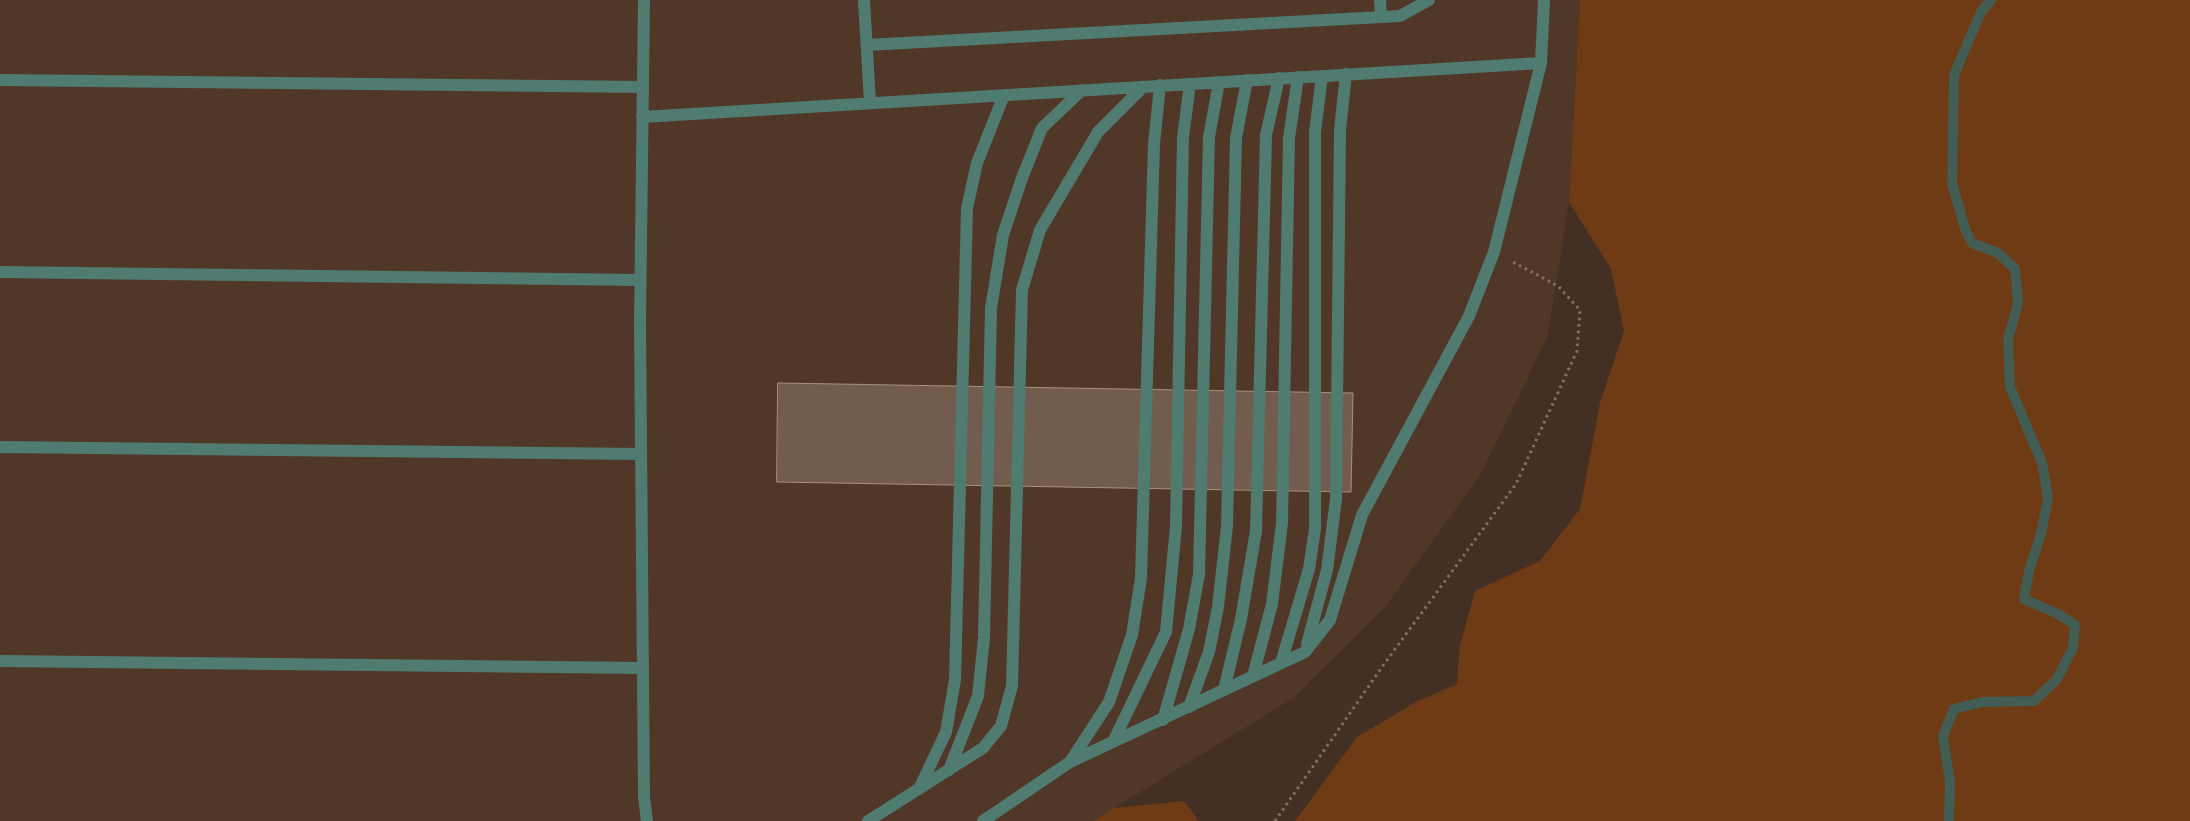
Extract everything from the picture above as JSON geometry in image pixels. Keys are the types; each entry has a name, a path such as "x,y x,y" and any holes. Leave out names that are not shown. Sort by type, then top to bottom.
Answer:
{"street":[{"path":"644,0 640,280 644,797 647,821"},
{"path":"864,0 870,103"},
{"path":"1380,0 1381,17"},
{"path":"866,45 1400,16 1429,0"},
{"path":"983,821 1070,762 1305,652 1330,620 1362,515 1468,316 1494,252 1541,63 1544,0"},
{"path":"642,117 1541,63"},
{"path":"1305,652 1327,570 1336,499 1340,130 1346,74"},
{"path":"1281,663 1309,569 1315,530 1315,132 1322,76"},
{"path":"1253,676 1272,604 1282,523 1289,138 1298,77"},
{"path":"1224,690 1241,619 1256,531 1266,135 1279,78"},
{"path":"0,80 642,87"},
{"path":"1188,707 1209,652 1218,607 1227,526 1236,138 1247,80"},
{"path":"1162,720 1189,629 1200,574 1209,137 1219,82"},
{"path":"1113,742 1166,632 1176,526 1184,137 1190,84"},
{"path":"1070,762 1109,702 1132,635 1141,578 1154,144 1160,85"},
{"path":"868,821 983,748 1001,726 1012,686 1022,290 1040,230 1088,148 1098,132 1143,86"},
{"path":"949,770 978,696 984,638 990,308 1003,235 1022,178 1042,128 1082,90"},
{"path":"919,789 946,732 956,680 967,208 977,163 1004,95"},
{"path":"0,272 640,280"},
{"path":"0,447 641,454"},
{"path":"0,661 643,668"},
{"path":"637,821 644,797"}],"path":[{"path":"1275,821 1382,667 1516,484 1577,351 1580,310 1558,286 1494,252"}],"shaded area":[{"path":"0,0 1580,0 1569,202 1547,338 1479,477 1385,607 1292,699 1093,821 0,821"},
{"path":"1580,0 2190,0 2190,821 1295,821 1357,737 1416,702 1457,684 1460,646 1475,591 1540,561 1580,509 1600,403 1624,331 1611,269 1569,202"},
{"path":"1184,801 1199,821 1093,821 1114,808"}],"building":[{"path":"778,383 1353,393 1351,492 777,482"}],"waterway":[{"path":"1949,821 1950,782 1943,736 1954,709 1982,702 2034,701 2057,679 2073,648 2075,625 2058,614 2024,599 2029,571 2041,534 2048,498 2042,463 2010,387 2008,339 2018,303 2015,269 1998,253 1972,243 1965,229 1952,183 1954,75 1981,12 1991,0"}]}
